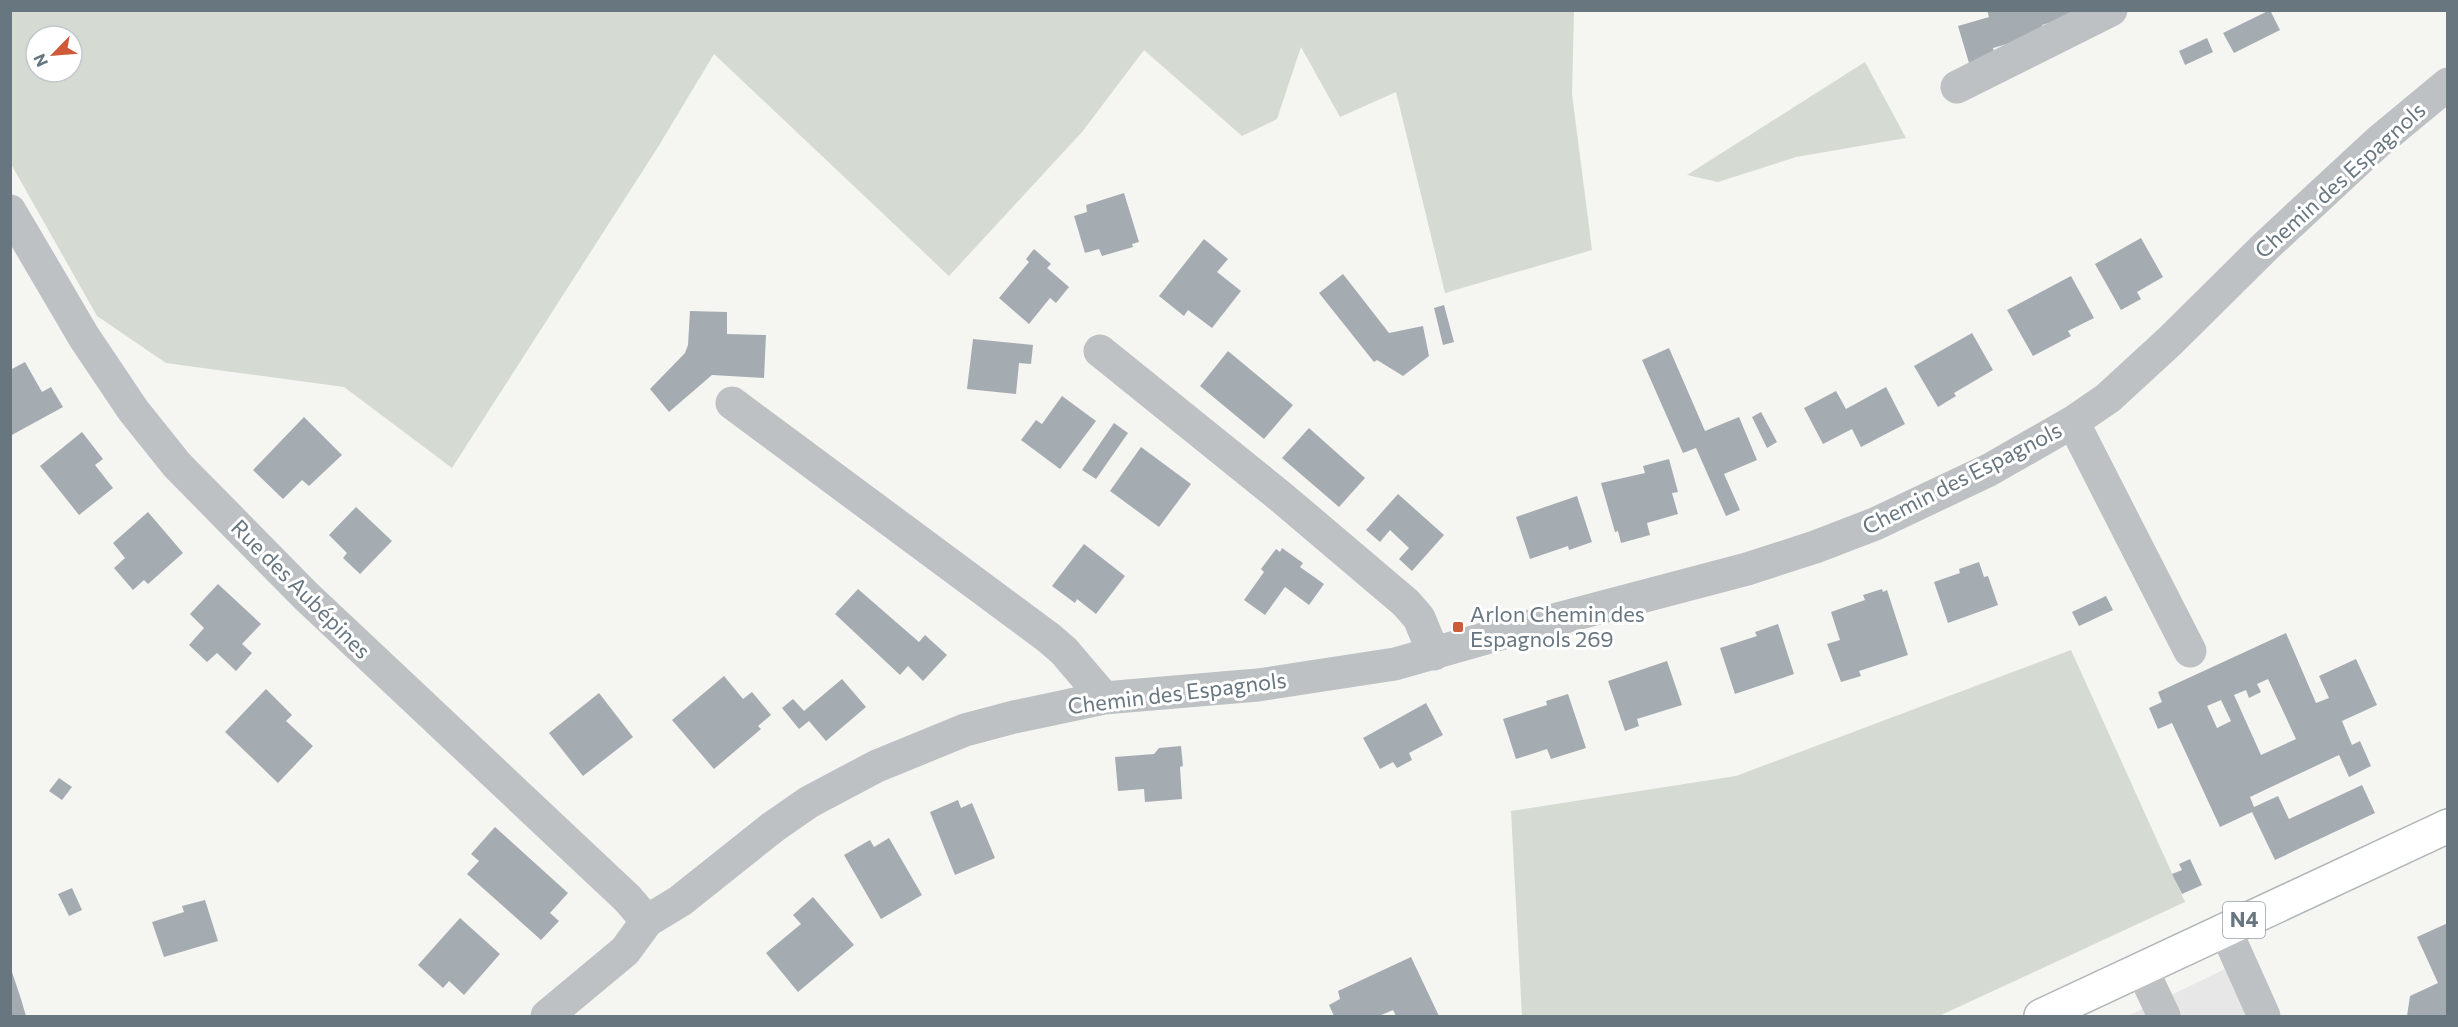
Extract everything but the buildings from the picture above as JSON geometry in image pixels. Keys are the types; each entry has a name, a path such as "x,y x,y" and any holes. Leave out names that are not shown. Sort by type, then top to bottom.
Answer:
{"main road":[{"name":"N4","path":"2041,1017 2448,826"}],"street":[{"path":"1957,87 2111,10"},
{"name":"Chemin des Espagnols","path":"547,1017 625,951 647,921 680,901 773,827 809,802 877,766 965,730 1104,698 1299,680 1395,664 1747,569 1875,524 1971,479 2028,450 2073,423 2108,398 2378,142 2448,84"},
{"name":"Rue des Aubépines","path":"10,211 90,346 133,410 177,465 306,596 627,898 647,921"},
{"path":"1100,351 1281,497 1406,603 1419,618 1434,654"},
{"path":"732,403 1049,638 1064,651 1104,698"},
{"path":"2073,423 2190,651"},
{"path":"2225,929 2264,1017"},
{"path":"2142,969 2164,1017"}],"shaded area":[{"path":"10,11 1574,11 1572,94 1592,250 1445,293 1396,92 1340,117 1301,47 1277,119 1242,136 1144,50 1082,132 949,276 714,54 658,147 452,468 344,387 166,363 97,316 11,164"},
{"path":"1865,62 1906,138 1796,157 1718,182 1687,175"},
{"path":"2071,650 2185,902 1939,1016 1522,1016 1511,811 1736,776"},
{"path":"2227,968 2249,1016 2128,1016"}],"place":[{"name":"Arlon Chemin des Espagnols 269","path":"1458,627"}]}
